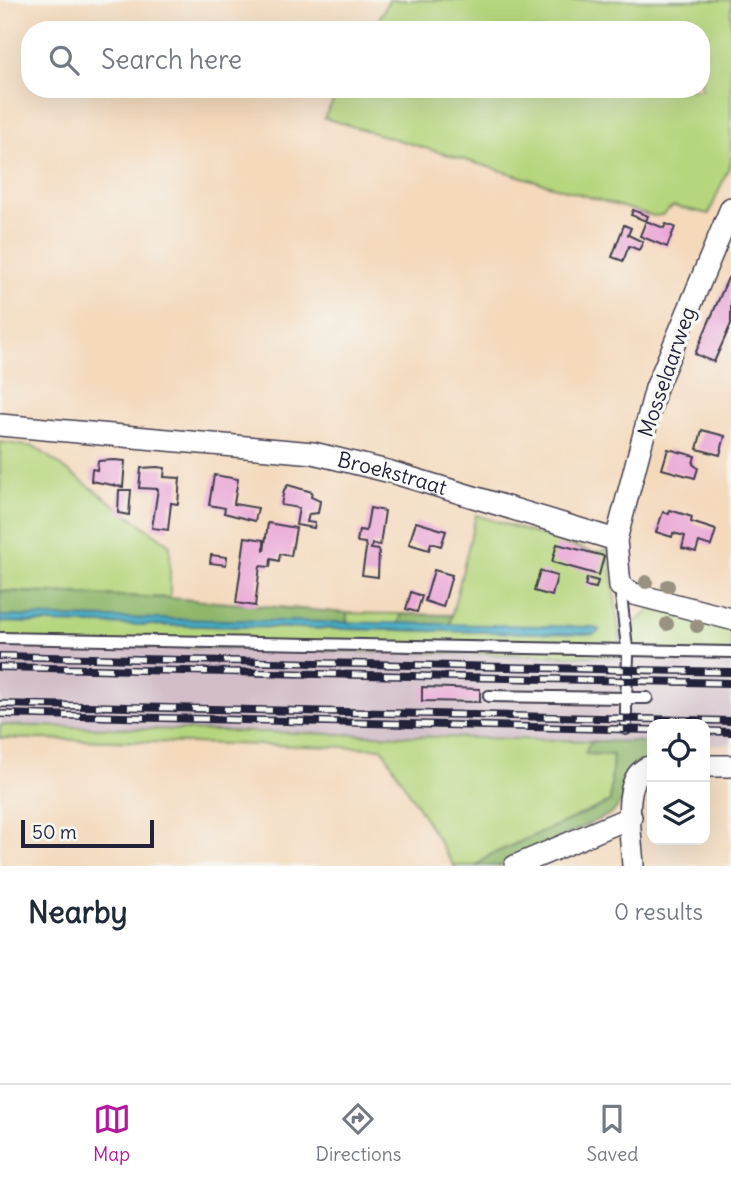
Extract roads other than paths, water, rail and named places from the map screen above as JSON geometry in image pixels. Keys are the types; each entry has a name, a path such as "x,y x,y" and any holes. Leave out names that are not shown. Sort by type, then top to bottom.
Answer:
{"street":[{"name":"Mosselaarweg","path":"617,540 656,388 731,208"},
{"name":"Broekstraat","path":"0,425 313,453 391,472 617,540"},
{"path":"617,540 620,586 634,594 731,619"},
{"path":"710,766 731,766"},
{"path":"633,866 630,791 636,776 647,769"},
{"path":"514,866 631,817"}],"lane":[{"path":"620,586 627,650 626,729"},
{"path":"0,638 731,652"},
{"path":"489,696 647,698"}],"water":[{"path":"0,616 593,627 599,631 594,634 0,622"}],"railway":[{"path":"0,656 731,672"},
{"path":"0,667 731,683"},
{"path":"0,704 731,721"},
{"path":"0,714 647,730"},
{"path":"710,731 731,732"}]}
